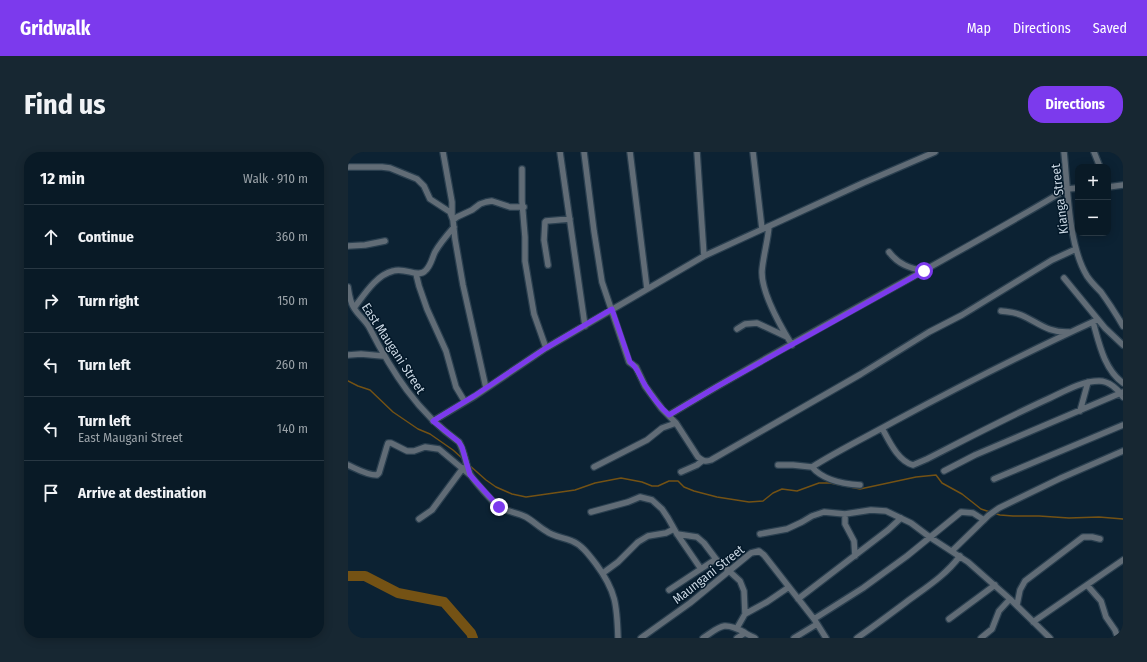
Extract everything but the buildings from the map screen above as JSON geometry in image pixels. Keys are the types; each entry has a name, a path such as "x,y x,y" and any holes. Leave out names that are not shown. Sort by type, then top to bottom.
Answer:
{"street":[{"path":"443,152 452,202 454,227 463,285 486,388"},
{"path":"560,152 585,326"},
{"path":"584,152 602,282 630,362 636,367 645,386 662,409 676,423 698,457 702,461 707,462 861,374 929,332 962,315 1052,260 1076,248"},
{"path":"630,152 647,289"},
{"path":"697,152 704,256"},
{"path":"753,152 762,229"},
{"path":"433,421 546,348 704,256 863,182 935,152"},
{"name":"Kianga Street","path":"1064,152 1073,235 1079,257 1087,276 1121,318 1123,326"},
{"path":"1094,152 1099,164"},
{"path":"348,167 390,168 417,178 424,186 430,199 446,209 453,218"},
{"path":"522,169 525,261 534,314 546,348"},
{"path":"1111,186 1123,185"},
{"path":"669,415 1067,189 1075,188"},
{"path":"453,218 486,202 492,201 510,207 524,207"},
{"path":"548,265 544,240 545,222 570,219"},
{"path":"770,226 762,271 762,280 764,289 792,345"},
{"path":"354,308 366,292 384,275 393,271 402,270 410,271 416,274 421,274 426,271 434,253 454,227"},
{"path":"348,246 365,245 385,241"},
{"path":"889,252 900,263 907,267 924,271"},
{"path":"416,274 427,309 446,351 456,387 464,402"},
{"path":"1064,278 1095,321 1123,345"},
{"name":"East Maugani Street","path":"348,287 351,302 354,308 364,320 383,356 410,394 433,421 459,442 462,447 470,475 499,507 519,513 552,535 572,541 588,554 603,573 616,604 618,638"},
{"path":"1001,311 1020,315 1049,330 1071,332"},
{"path":"812,467 831,455 999,366 1095,321"},
{"path":"1095,321 1108,366 1123,383"},
{"path":"738,329 745,324 757,323 787,337"},
{"path":"348,354 383,356"},
{"path":"882,428 895,450 903,460 910,465 916,465 1030,407 1088,382 1105,382 1114,386 1122,394 976,455 944,471"},
{"path":"1080,411 1088,382"},
{"path":"594,467 647,440 662,428 676,423"},
{"path":"994,480 1123,425"},
{"path":"348,465 372,475 377,475 379,473 386,446 388,443 391,443 407,451 414,451 425,447 439,449 470,475"},
{"path":"952,551 984,520 999,508 1061,478 1123,451"},
{"path":"681,472 697,465 702,461"},
{"path":"778,465 793,464 812,467 817,472 833,479 848,484 860,485"},
{"path":"419,519 432,510 462,468"},
{"path":"591,512 628,502 640,497 652,500 662,509 701,569"},
{"path":"760,534 788,529 812,516 824,512 845,514 879,510 886,511 911,523 968,562 1017,605 1050,638"},
{"path":"794,638 815,621 931,538 961,512 973,513 984,520"},
{"path":"845,514 845,524 854,541 855,556"},
{"path":"798,599 855,556 901,518"},
{"path":"603,573 618,562 638,542 648,536 676,531 697,537 704,543 716,560 742,585 745,614"},
{"path":"1017,605 1020,590 1024,581 1083,537 1100,539"},
{"name":"Maungani Street","path":"641,638 690,603 751,553 759,551 764,555 789,587 826,638"},
{"path":"857,638 939,578 950,569 960,556"},
{"path":"669,590 716,560"},
{"path":"1033,622 1123,560"},
{"path":"949,619 995,585"},
{"path":"1087,585 1101,602 1106,616 1118,638"},
{"path":"737,628 745,614 767,602 789,587"},
{"path":"981,638 992,629 999,611 1010,599"},
{"path":"703,638 726,625 737,628 755,638"},
{"path":"737,638 745,633"}],"waterway":[{"path":"348,381 370,390 393,412 418,429 430,434 463,459"},
{"path":"468,464 496,487 512,494 526,497 575,490 595,483 621,478 642,482 652,486 658,486 669,481 678,481 684,487 694,491 717,497 749,502 763,501 773,493 782,489 797,491 819,483 830,483 860,489 916,477 936,475 942,483 962,494 981,509 990,512"},
{"path":"993,513 1013,516 1069,518 1099,517 1123,519"},
{"path":"348,576 365,576 398,593 444,602 471,633 473,638"}],"route":[{"path":"499,507 470,475 462,447 459,442 433,421 474,396 546,348 612,309 630,362 636,367 645,386 654,396 662,409 669,415 924,271"}]}
